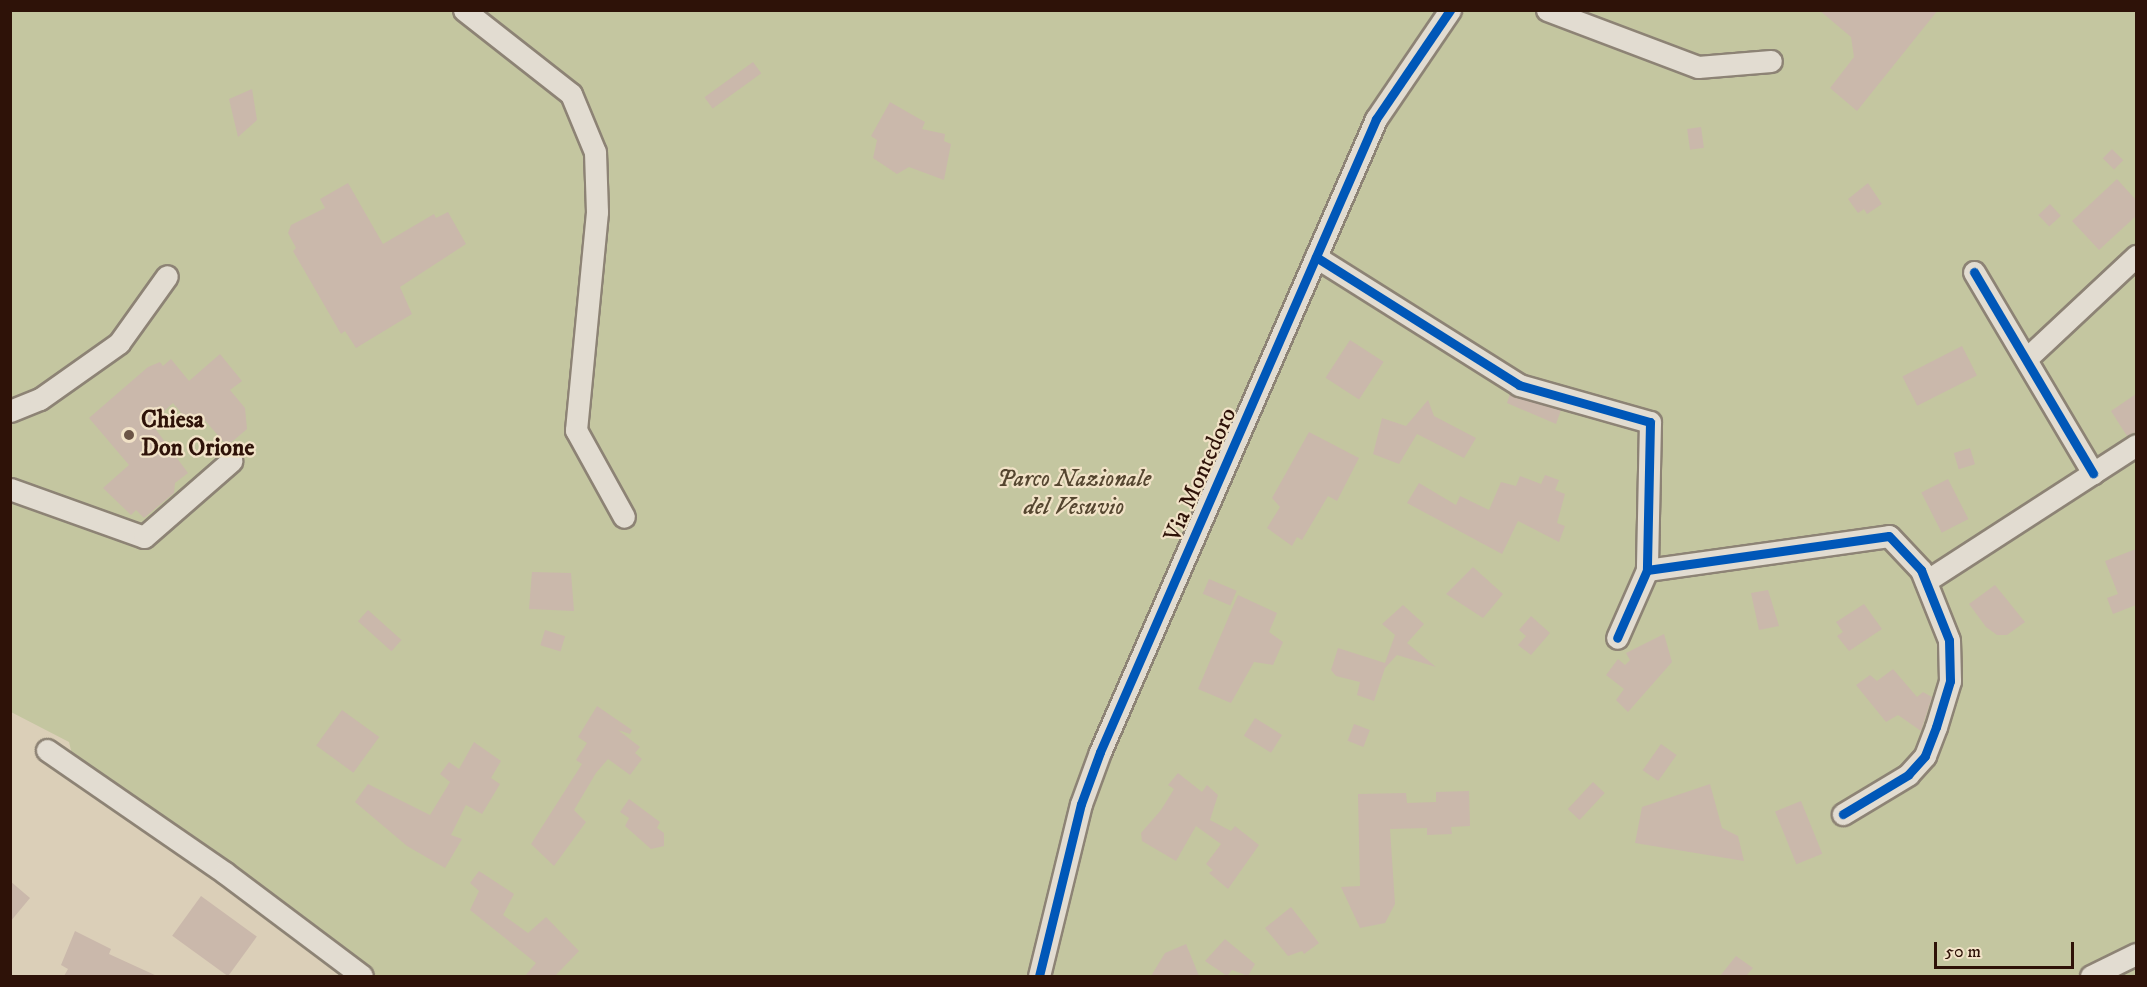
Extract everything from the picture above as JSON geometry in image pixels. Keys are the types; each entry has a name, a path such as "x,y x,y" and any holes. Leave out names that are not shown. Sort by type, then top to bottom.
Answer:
{"street":[{"path":"464,10 571,94 595,152 597,212 576,430 624,517"},
{"name":"Via Montedoro","path":"1039,976 1081,804 1100,752 1376,119 1450,10"},
{"path":"1547,10 1698,67 1771,61"},
{"path":"1316,256 1405,317 1520,385 1650,422 1647,570 1617,638"},
{"path":"2026,359 2136,256"},
{"path":"1974,272 2093,473"},
{"path":"10,411 40,399 119,343 167,276"},
{"path":"1926,581 2136,446"},
{"path":"10,489 144,537 231,461"},
{"path":"1647,570 1889,536 1926,581 1949,640 1951,660 1950,681 1936,727 1925,756 1908,776 1842,814"},
{"path":"47,750 225,873 362,976"},
{"path":"2091,976 2136,954"}],"green space":[{"name":"Parco Nazionale del Vesuvio","path":"10,11 2136,11 2136,976 352,976 78,779 69,742 11,712"}],"building":[{"path":"1819,10 1938,10 1857,111 1830,88 1854,57 1851,37"},
{"path":"753,62 761,73 713,109 704,97"},
{"path":"252,89 257,120 238,137 229,99"},
{"path":"890,102 925,122 922,129 945,134 944,141 951,144 944,180 909,167 897,174 873,158 877,140 871,136"},
{"path":"1701,127 1704,148 1690,150 1687,129"},
{"path":"2112,149 2123,160 2114,170 2103,158"},
{"path":"2117,179 2136,200 2136,216 2099,250 2072,221"},
{"path":"348,183 383,244 434,214 436,218 448,212 466,244 400,287 412,314 356,348 345,331 341,334 293,251 296,248 288,233 291,225 325,208 320,199"},
{"path":"1868,183 1882,204 1867,214 1864,209 1858,213 1848,199"},
{"path":"2050,204 2061,216 2049,227 2038,215"},
{"path":"1350,340 1384,362 1359,400 1325,378"},
{"path":"1962,346 1977,375 1917,406 1902,376"},
{"name":"Chiesa Don Orione","path":"220,354 242,381 230,390 245,408 247,429 227,446 203,418 193,427 173,403 151,423 188,473 175,483 174,493 144,518 136,510 131,515 103,488 129,465 89,418 148,367 160,362 163,366 171,359 189,381"},
{"path":"1510,394 1561,410 1556,424 1507,403"},
{"path":"2136,394 2136,432 2127,436 2111,411"},
{"path":"1428,400 1434,416 1476,438 1464,458 1417,434 1399,464 1373,454 1382,418 1406,426"},
{"path":"1309,432 1359,458 1337,501 1328,496 1302,540 1297,537 1292,546 1267,528 1280,507 1272,498"},
{"path":"1970,448 1975,464 1959,469 1954,453"},
{"path":"1545,475 1559,480 1555,490 1565,494 1557,523 1565,526 1559,542 1518,521 1502,554 1407,503 1419,483 1456,505 1460,496 1489,510 1501,482 1516,486 1520,476 1541,484"},
{"path":"1948,479 1968,519 1942,533 1921,493"},
{"path":"2136,549 2136,605 2113,614 2107,598 2118,594 2105,561"},
{"path":"1473,567 1503,594 1483,618 1446,594"},
{"path":"532,572 571,573 574,611 529,609"},
{"path":"1209,579 1237,591 1230,605 1203,594"},
{"path":"1995,585 2025,622 2007,635 1997,635 1986,627 1969,604"},
{"path":"1768,590 1779,626 1759,630 1751,593"},
{"path":"1238,595 1277,613 1269,632 1283,642 1273,665 1254,662 1231,703 1198,689"},
{"path":"1864,604 1882,629 1849,651 1837,636 1843,632 1836,622"},
{"path":"1403,605 1424,624 1407,643 1436,667 1397,655 1385,668 1374,701 1357,695 1360,682 1336,676 1331,670 1338,648 1385,663 1395,635 1382,624"},
{"path":"368,610 401,640 391,651 358,621"},
{"path":"1531,616 1550,633 1531,655 1518,645 1526,636 1519,630"},
{"path":"545,630 565,636 560,651 540,645"},
{"path":"1664,634 1672,662 1628,712 1616,700 1624,689 1606,675 1618,659 1625,665 1630,660 1626,653"},
{"path":"1893,669 1917,697 1923,692 1932,697 1921,731 1898,715 1886,722 1856,685 1870,675 1877,681"},
{"path":"597,706 632,730 630,734 618,730 640,747 635,753 642,759 630,775 608,759 596,773 574,810 586,822 554,866 531,844 582,764 576,760 587,743 578,737"},
{"path":"342,710 379,737 353,773 316,746"},
{"path":"1255,718 1282,735 1271,753 1244,736"},
{"path":"1354,724 1370,730 1363,747 1348,741"},
{"path":"474,742 501,761 491,778 500,784 482,814 466,805 451,835 462,839 445,868 407,846 355,802 368,784 430,815 450,782 440,774 449,762 459,769"},
{"path":"1661,744 1677,755 1658,781 1643,770"},
{"path":"1178,773 1202,792 1207,785 1218,795 1210,820 1231,831 1235,826 1259,845 1228,889 1209,873 1213,870 1206,864 1221,844 1196,826 1176,861 1142,841 1141,833 1161,810 1174,789 1168,785"},
{"path":"1593,782 1605,793 1579,820 1568,809"},
{"path":"1710,784 1722,828 1738,836 1744,861 1635,843 1642,807"},
{"path":"1469,791 1470,826 1451,827 1452,834 1427,835 1427,828 1390,829 1395,904 1385,923 1360,928 1341,887 1360,886 1358,794 1406,793 1407,803 1436,802 1436,792"},
{"path":"629,799 660,822 657,828 664,833 664,846 651,849 625,826 629,818 620,812"},
{"path":"1801,801 1822,854 1796,864 1775,811"},
{"path":"479,871 514,894 503,915 528,933 546,917 579,951 555,976 525,976 536,963 470,910 479,891 470,883"},
{"path":"10,881 30,898 10,922"},
{"path":"201,896 257,937 228,976 172,936"},
{"path":"1291,907 1319,943 1304,954 1302,951 1288,956 1265,928"},
{"path":"75,931 111,949 109,954 157,976 64,976 68,969 61,965"},
{"path":"1225,939 1255,964 1248,976 1232,970 1227,976 1205,961"},
{"path":"1186,944 1199,976 1151,976 1165,953"},
{"path":"1736,956 1753,968 1746,976 1720,976"}],"cycle path":[{"path":"1039,976 1081,804 1100,752 1376,119 1450,10"},
{"path":"1316,257 1519,385 1650,422 1647,570 1617,638"},
{"path":"1974,272 2093,473"},
{"path":"1647,570 1889,536 1921,570 1949,640 1950,681 1936,727 1925,756 1908,775 1843,814"}],"place":[{"name":"Chiesa Don Orione","path":"129,435"}]}
